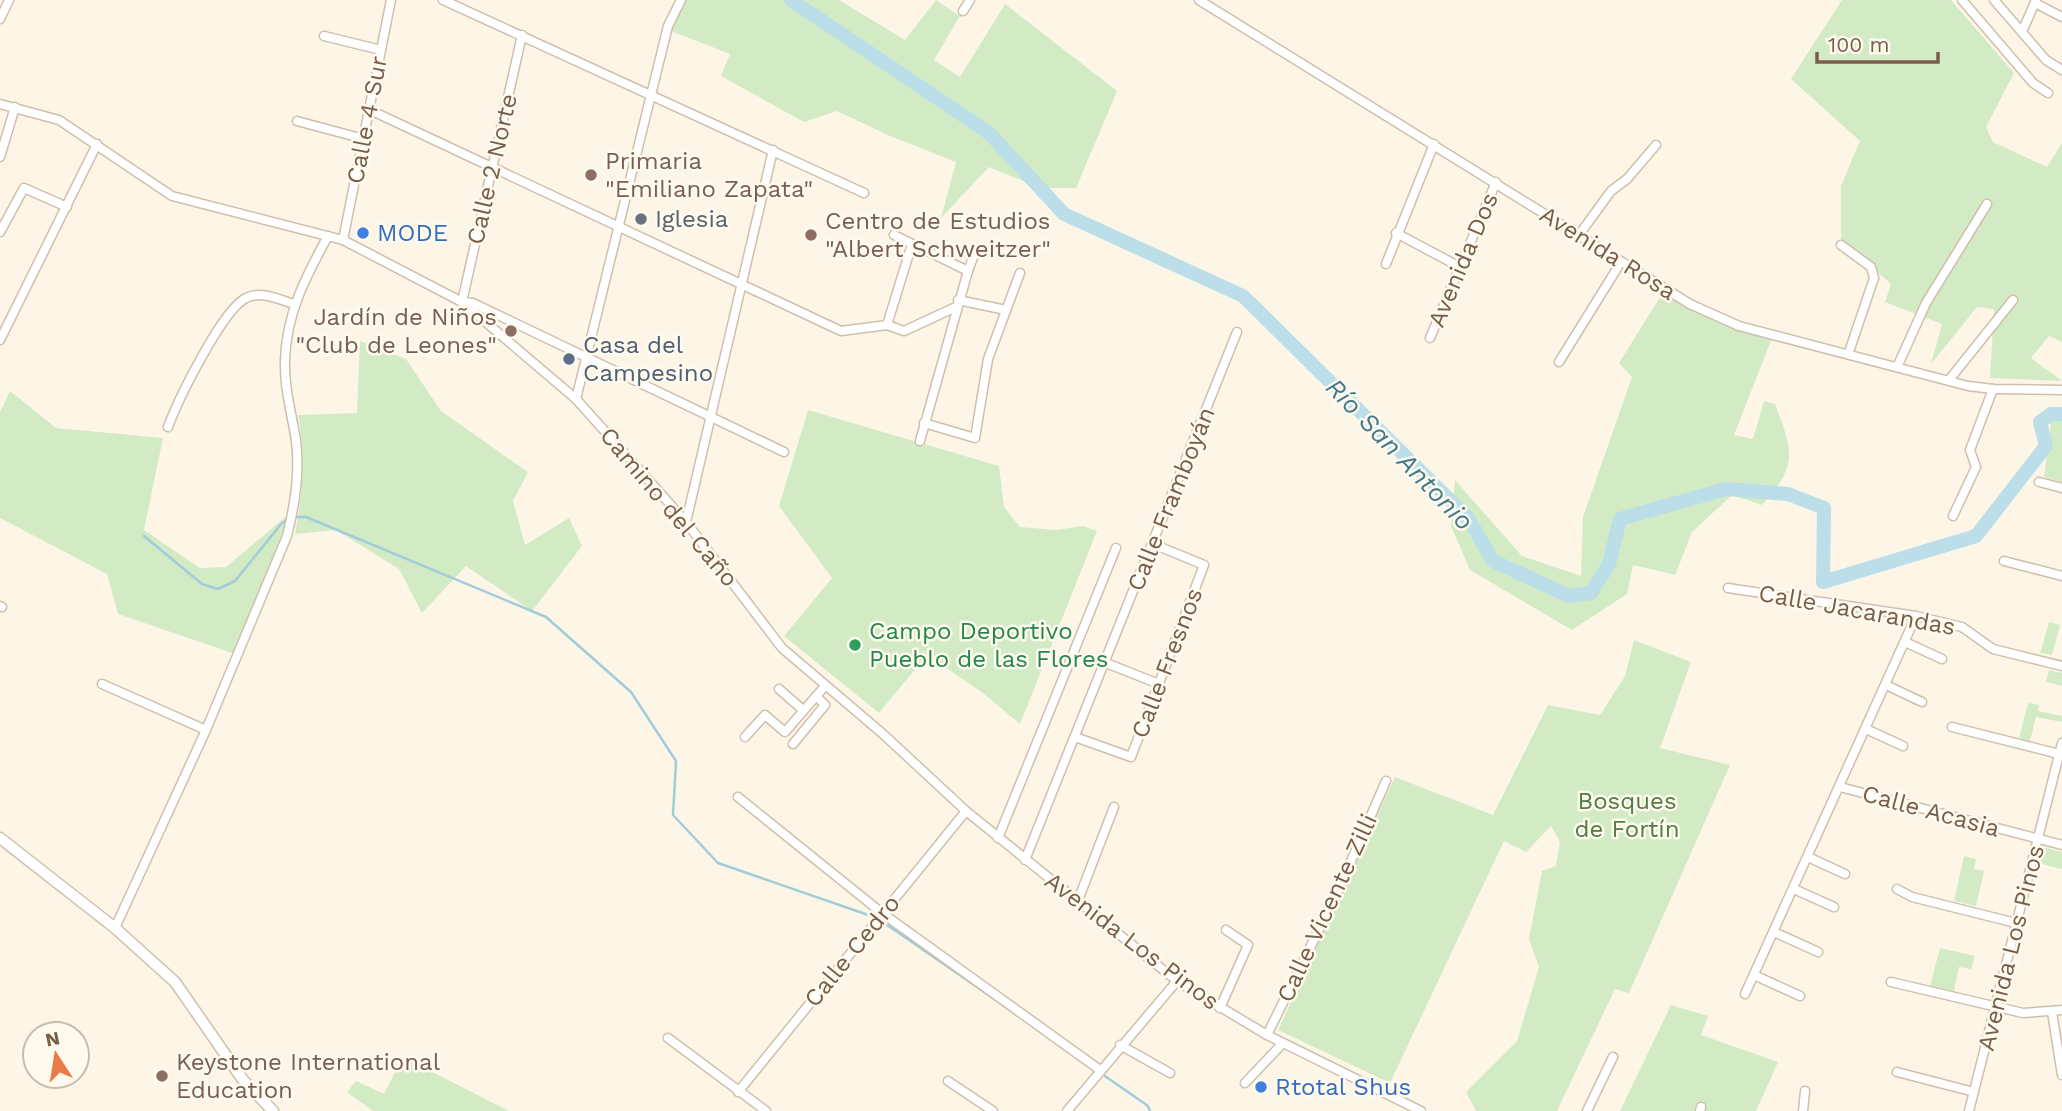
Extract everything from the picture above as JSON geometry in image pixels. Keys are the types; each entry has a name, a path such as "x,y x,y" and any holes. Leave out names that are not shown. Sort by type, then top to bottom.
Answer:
{"street":[{"path":"0,19 9,0"},
{"name":"Calle 4 Sur","path":"343,240 391,0"},
{"path":"443,0 864,193"},
{"path":"576,399 650,94 668,26 681,0"},
{"path":"963,11 970,0"},
{"name":"Avenida Rosa","path":"1199,0 1690,304 1739,326 1849,352 1949,380 1993,389 2062,390"},
{"path":"1962,0 2033,83 2048,93"},
{"path":"1994,0 2046,61 2062,70"},
{"path":"2022,32 2035,1 2062,17"},
{"name":"Calle 2 Norte","path":"462,302 522,35"},
{"path":"324,36 381,50"},
{"name":"Camino del Caño","path":"0,104 58,120 172,196 343,240 462,302 576,399 686,523 782,648 883,734 966,811"},
{"path":"0,157 15,107"},
{"path":"370,110 493,165 841,331 887,325 904,331 957,304 1006,310"},
{"path":"297,121 364,139"},
{"path":"0,340 97,144"},
{"path":"1386,264 1396,233 1434,144"},
{"path":"1579,235 1611,191 1627,179 1656,145"},
{"path":"686,523 773,150"},
{"name":"Avenida Dos","path":"1430,338 1496,182"},
{"path":"0,232 24,188 67,207"},
{"path":"1898,365 1926,303 1987,204"},
{"path":"1396,233 1460,267"},
{"path":"894,235 968,271"},
{"path":"115,928 206,730 287,536 295,503 296,444 285,367 294,304 328,236"},
{"path":"887,325 912,244"},
{"path":"1842,245 1871,267 1874,278 1849,352"},
{"path":"920,441 957,304 976,249"},
{"path":"1559,362 1621,262"},
{"path":"924,424 975,438 981,386 1020,273"},
{"path":"168,427 178,401 230,313 246,298 256,296 294,304"},
{"path":"1949,380 2013,300"},
{"path":"462,302 473,303 784,452"},
{"name":"Calle Framboyán","path":"1025,860 1237,332"},
{"path":"1953,516 1959,498 1976,467 1970,450 1993,389"},
{"path":"2039,482 2062,488"},
{"name":"Calle Fresnos","path":"1075,737 1131,757 1204,565 1153,544"},
{"path":"999,838 1116,548"},
{"path":"2004,561 2062,576"},
{"name":"Calle Jacarandas","path":"1728,588 1916,616 1962,627 1993,649 2062,666"},
{"name":"Calle Acasia","path":"1745,994 1916,616"},
{"path":"1905,642 1942,659"},
{"path":"1106,663 1159,684"},
{"path":"102,684 206,730"},
{"path":"1886,685 1922,702"},
{"path":"745,737 765,715 785,732 825,686"},
{"path":"779,689 803,710"},
{"path":"793,744 825,705 816,696"},
{"path":"1952,727 2059,754"},
{"path":"1866,729 1903,746"},
{"name":"Avenida Los Pinos","path":"1969,1111 2062,743"},
{"name":"Calle Vicente Zilli","path":"1266,1035 1337,893 1386,781"},
{"name":"Calle Acasia","path":"1840,787 2062,845"},
{"path":"738,797 881,913 1100,1070"},
{"path":"1077,903 1114,807"},
{"name":"Avenida Los Pinos","path":"966,811 1177,981 1282,1044 1421,1111"},
{"name":"Calle Cedro","path":"738,1092 966,811"},
{"path":"0,838 115,928 174,982 243,1080 273,1111"},
{"path":"1808,857 1845,874"},
{"path":"1794,889 1834,907"},
{"path":"1896,889 1912,897 2016,923"},
{"path":"1220,1008 1248,945 1226,930"},
{"path":"1774,932 1818,952"},
{"path":"1754,975 1800,996"},
{"path":"1067,1111 1120,1045 1177,981"},
{"path":"1891,982 2031,1013 2062,1010"},
{"path":"2052,1012 2062,1075"},
{"path":"668,1038 766,1111"},
{"path":"1245,1083 1282,1044"},
{"path":"1120,1045 1170,1073"},
{"path":"1587,1111 1614,1057"},
{"path":"1897,1072 1974,1092"},
{"path":"948,1080 993,1111"},
{"path":"1803,1111 1805,1091"}],"green space":[{"path":"685,0 839,0 905,40 936,0 960,16 934,60 960,77 1005,4 1117,91 1076,188 1040,188 989,167 941,218 956,162 890,136 837,111 804,122 721,76 730,54 671,31"},
{"path":"1842,0 1951,0 2014,73 1986,127 1993,142 2047,167 2062,143 2062,342 2049,336 2031,358 2062,381 1990,378 1994,309 1977,307 1931,364 1942,324 1885,302 1891,284 1841,239 1841,186 1860,141 1791,79"},
{"path":"1662,294 1729,327 1772,338 1734,435 1753,439 1764,401 1775,404 1789,446 1787,468 1774,491 1762,505 1732,495 1692,532 1675,575 1633,565 1627,594 1572,630 1470,570 1451,526 1455,480 1522,556 1581,576 1583,517 1632,377 1619,363"},
{"path":"360,341 406,359 441,411 528,472 513,501 525,545 569,518 582,546 532,611 466,566 422,613 399,569 336,530 295,534 302,475 298,415 357,413"},
{"path":"10,391 56,428 163,438 144,530 200,568 226,567 290,513 235,654 118,614 107,574 0,518 0,412"},
{"path":"808,410 999,466 1004,507 1020,527 1056,530 1083,526 1097,531 1020,724 983,693 927,655 879,713 784,636 832,578 779,506"},
{"path":"2052,416 2062,417 2062,482 2044,477"},
{"path":"2049,622 2060,625 2052,655 2040,653"},
{"name":"Bosques de Fortín","path":"1634,640 1691,662 1660,748 1730,765 1629,993 1615,989 1557,1111 1476,1111 1466,1092 1517,1041 1539,967 1529,939 1542,871 1556,866 1560,842 1551,826 1526,852 1504,841 1390,1083 1278,1030 1395,777 1493,815 1548,705 1600,715 1625,676"},
{"path":"2049,670 2062,673 2062,686 2046,682"},
{"path":"2028,703 2039,705 2038,711 2062,716 2062,722 2036,717 2030,741 2019,738"},
{"path":"2043,847 2062,852 2062,869 2038,863"},
{"path":"1964,856 1976,859 1974,869 1984,871 1976,906 1954,901"},
{"path":"1940,948 1975,956 1971,969 1959,967 1954,991 1930,986"},
{"path":"1671,1005 1708,1016 1701,1035 1778,1062 1756,1111 1620,1111"},
{"path":"403,1057 509,1111 373,1111 347,1092 356,1081 384,1094"}],"waterway":[{"name":"Río San Antonio","path":"791,0 989,133 1064,214 1243,296 1468,518 1493,561 1569,596 1591,593 1609,564 1620,519 1726,489 1788,494 1824,508 1823,582 1976,536 2046,446 2040,422 2051,414 2062,414"},
{"path":"295,517 306,517 546,617 631,692 676,761 673,815 718,863 877,918 1025,1020"},
{"path":"144,536 202,584 218,589 235,581 282,523 289,519"},
{"path":"1102,1074 1148,1106 1150,1111"}],"place":[{"name":"Primaria \"Emiliano Zapata\"","path":"591,175"},
{"name":"Iglesia","path":"641,219"},
{"name":"MODE","path":"363,233"},
{"name":"Centro de Estudios \"Albert Schweitzer\"","path":"811,235"},
{"name":"Jardín de Niños \"Club de Leones\"","path":"511,331"},
{"name":"Casa del Campesino","path":"569,359"},
{"name":"Campo Deportivo Pueblo de las Flores","path":"855,645"},
{"name":"Keystone International Education","path":"162,1076"},
{"name":"Rtotal Shus","path":"1261,1087"}]}
